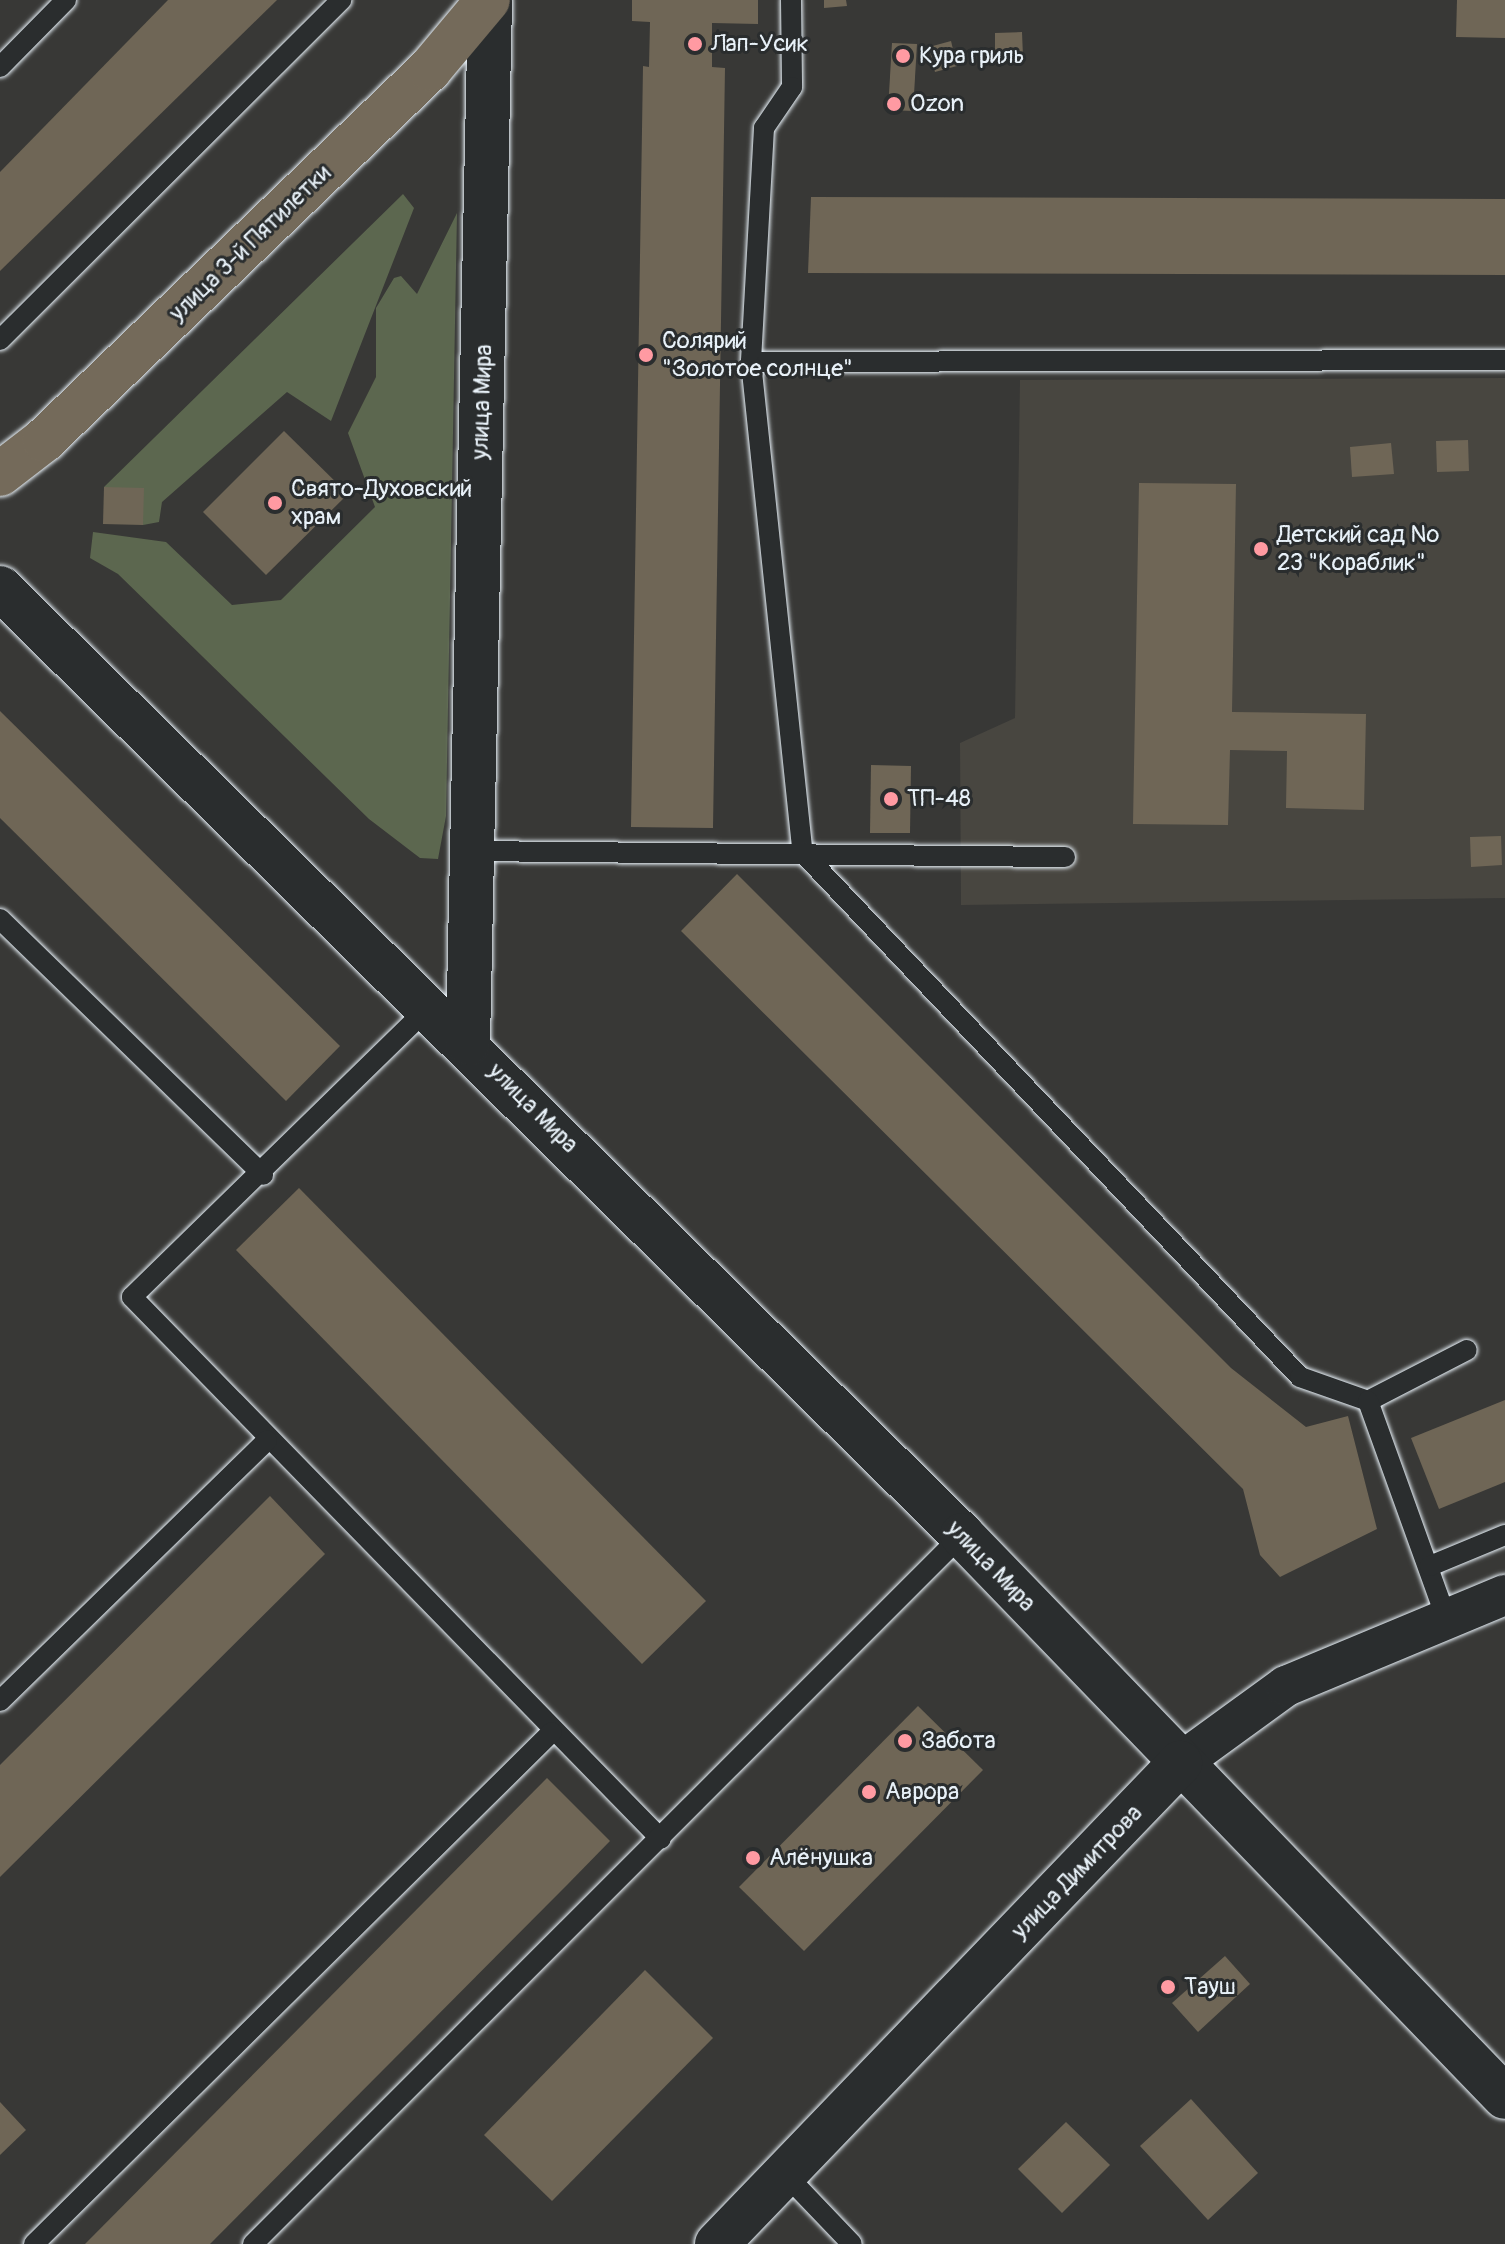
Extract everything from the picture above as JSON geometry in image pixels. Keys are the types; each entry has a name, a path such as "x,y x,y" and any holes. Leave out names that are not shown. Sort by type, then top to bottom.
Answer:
{"main road":[{"name":"улица 3-й Пятилетки","path":"0,474 44,440 430,69 489,0"},
{"name":"улица Мира","path":"468,1043 467,851 489,0"},
{"name":"улица Мира","path":"0,588 468,1043 962,1535 1505,2097"},
{"name":"улица Димитрова","path":"717,2244 1180,1763"}],"street":[{"name":"улица Димитрова","path":"1180,1763 1286,1686 1505,1595"}],"lane":[{"path":"0,67 66,0"},
{"path":"0,340 341,0"},
{"path":"791,0 792,87 764,128 751,362 803,853 1300,1377 1368,1401 1467,1350"},
{"path":"751,362 1505,360"},
{"path":"467,851 600,858 803,853 1065,857"},
{"path":"0,919 263,1175"},
{"path":"429,1007 263,1175 132,1297 267,1440 661,1839"},
{"path":"1368,1401 1430,1566 1446,1618"},
{"path":"0,1701 267,1440"},
{"path":"253,2244 962,1535"},
{"path":"1430,1566 1505,1535"},
{"path":"34,2244 552,1732"},
{"path":"786,2175 852,2244"}],"shaded area":[{"name":"Детский сад № 23 \"Кораблик\"","path":"1505,378 1505,898 961,905 960,743 1015,718 1020,380"}],"green space":[{"path":"403,194 414,208 331,421 287,392 162,502 159,522 143,525 104,487"},
{"path":"457,213 446,816 438,859 420,858 369,819 118,574 90,558 93,532 166,542 232,605 281,600 375,507 348,433 376,377 376,308 394,278 401,276 417,294"}],"building":[{"path":"168,0 277,0 0,271 0,172"},
{"path":"632,0 758,0 758,24 712,23 712,67 725,68 713,828 631,827 643,66 649,67 650,22 632,21"},
{"path":"824,0 846,0 847,6 824,8"},
{"path":"1457,0 1505,0 1505,38 1456,37"},
{"path":"1022,32 1023,57 995,57 995,33"},
{"path":"951,41 957,66 935,72 929,47"},
{"path":"892,43 917,44 913,111 888,110"},
{"path":"811,197 1505,199 1505,275 808,273"},
{"name":"Свято-Духовский храм","path":"284,431 348,494 266,575 203,512"},
{"path":"1468,440 1469,471 1437,472 1436,441"},
{"path":"1391,443 1394,474 1352,477 1350,447"},
{"path":"1139,483 1236,484 1232,712 1366,714 1364,810 1286,808 1287,751 1230,750 1228,825 1133,824"},
{"path":"104,487 144,488 143,525 103,524"},
{"path":"0,711 340,1046 286,1101 0,818"},
{"name":"ТП-48","path":"871,765 911,766 910,833 870,833"},
{"path":"1501,836 1502,865 1471,867 1470,837"},
{"path":"737,874 1231,1368 1306,1427 1348,1416 1377,1529 1280,1577 1260,1555 1243,1489 681,931"},
{"path":"299,1188 706,1601 642,1664 236,1250"},
{"path":"1505,1400 1505,1482 1439,1509 1411,1438"},
{"path":"270,1496 325,1554 0,1877 0,1765"},
{"path":"918,1706 983,1770 804,1951 739,1887"},
{"path":"547,1778 610,1841 567,1885 210,2244 85,2244"},
{"path":"1225,1956 1250,1984 1198,2032 1172,2003"},
{"path":"645,1970 713,2038 552,2201 484,2135"},
{"path":"1191,2099 1258,2173 1208,2220 1140,2146"},
{"path":"0,2102 26,2130 0,2155"},
{"path":"1066,2122 1110,2165 1062,2213 1018,2169"}],"place":[{"name":"Лап-Усик","path":"695,44"},
{"name":"Кура гриль","path":"903,56"},
{"name":"Ozon","path":"894,104"},
{"name":"Солярий \"Золотое солнце\"","path":"646,355"},
{"name":"Свято-Духовский храм","path":"275,503"},
{"name":"Детский сад № 23 \"Кораблик\"","path":"1261,549"},
{"name":"ТП-48","path":"891,799"},
{"name":"Забота","path":"905,1741"},
{"name":"Аврора","path":"869,1792"},
{"name":"Алёнушка","path":"753,1858"},
{"name":"Тауш","path":"1168,1987"}]}
